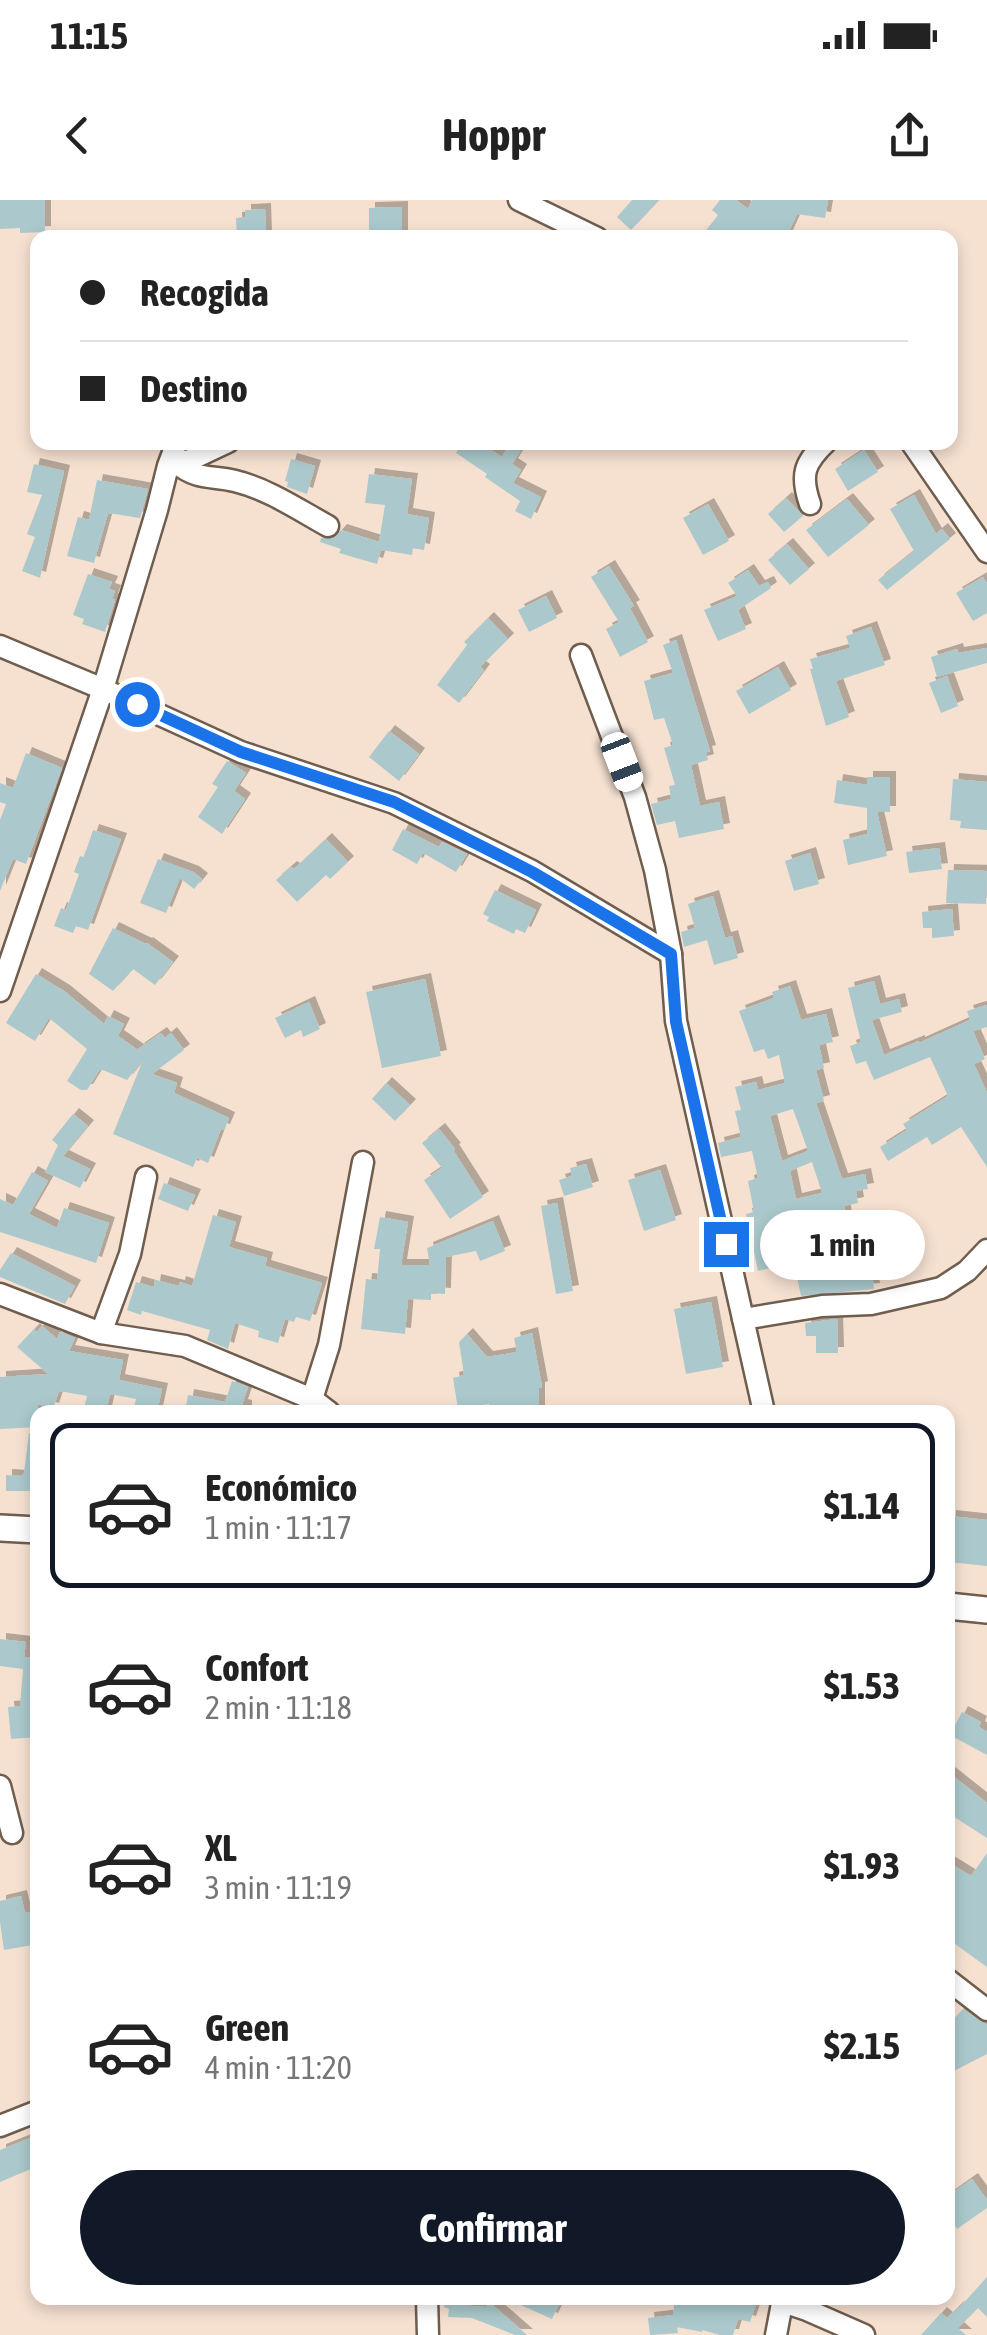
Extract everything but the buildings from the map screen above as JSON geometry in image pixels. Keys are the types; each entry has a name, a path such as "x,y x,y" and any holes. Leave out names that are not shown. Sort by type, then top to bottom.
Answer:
{"main road":[{"path":"0,1528 30,1530"},
{"path":"955,1607 987,1610"}],"street":[{"path":"519,200 581,230"},
{"path":"174,457 199,450"},
{"path":"810,504 804,485 806,468 817,450"},
{"path":"916,450 987,552"},
{"path":"174,457 189,473 236,481 328,526"},
{"path":"0,991 102,688 174,457"},
{"path":"0,646 241,752 394,802 532,872 671,954"},
{"path":"581,655 635,798 655,870 671,954 676,1022 762,1405"},
{"path":"312,1399 329,1345 363,1162"},
{"path":"101,1333 130,1254 146,1176"},
{"path":"743,1318 822,1306 871,1304 941,1288 967,1271 987,1250"},
{"path":"0,1294 101,1333 185,1346 320,1405"},
{"path":"0,1786 12,1833"},
{"path":"955,1985 987,2010"},
{"path":"0,2126 30,2114"},
{"path":"426,2305 428,2335"},
{"path":"776,2335 782,2305"},
{"path":"796,2305 864,2335"}],"route":[{"path":"137,704 241,752 394,802 532,872 671,954 676,1022 726,1244"}]}
